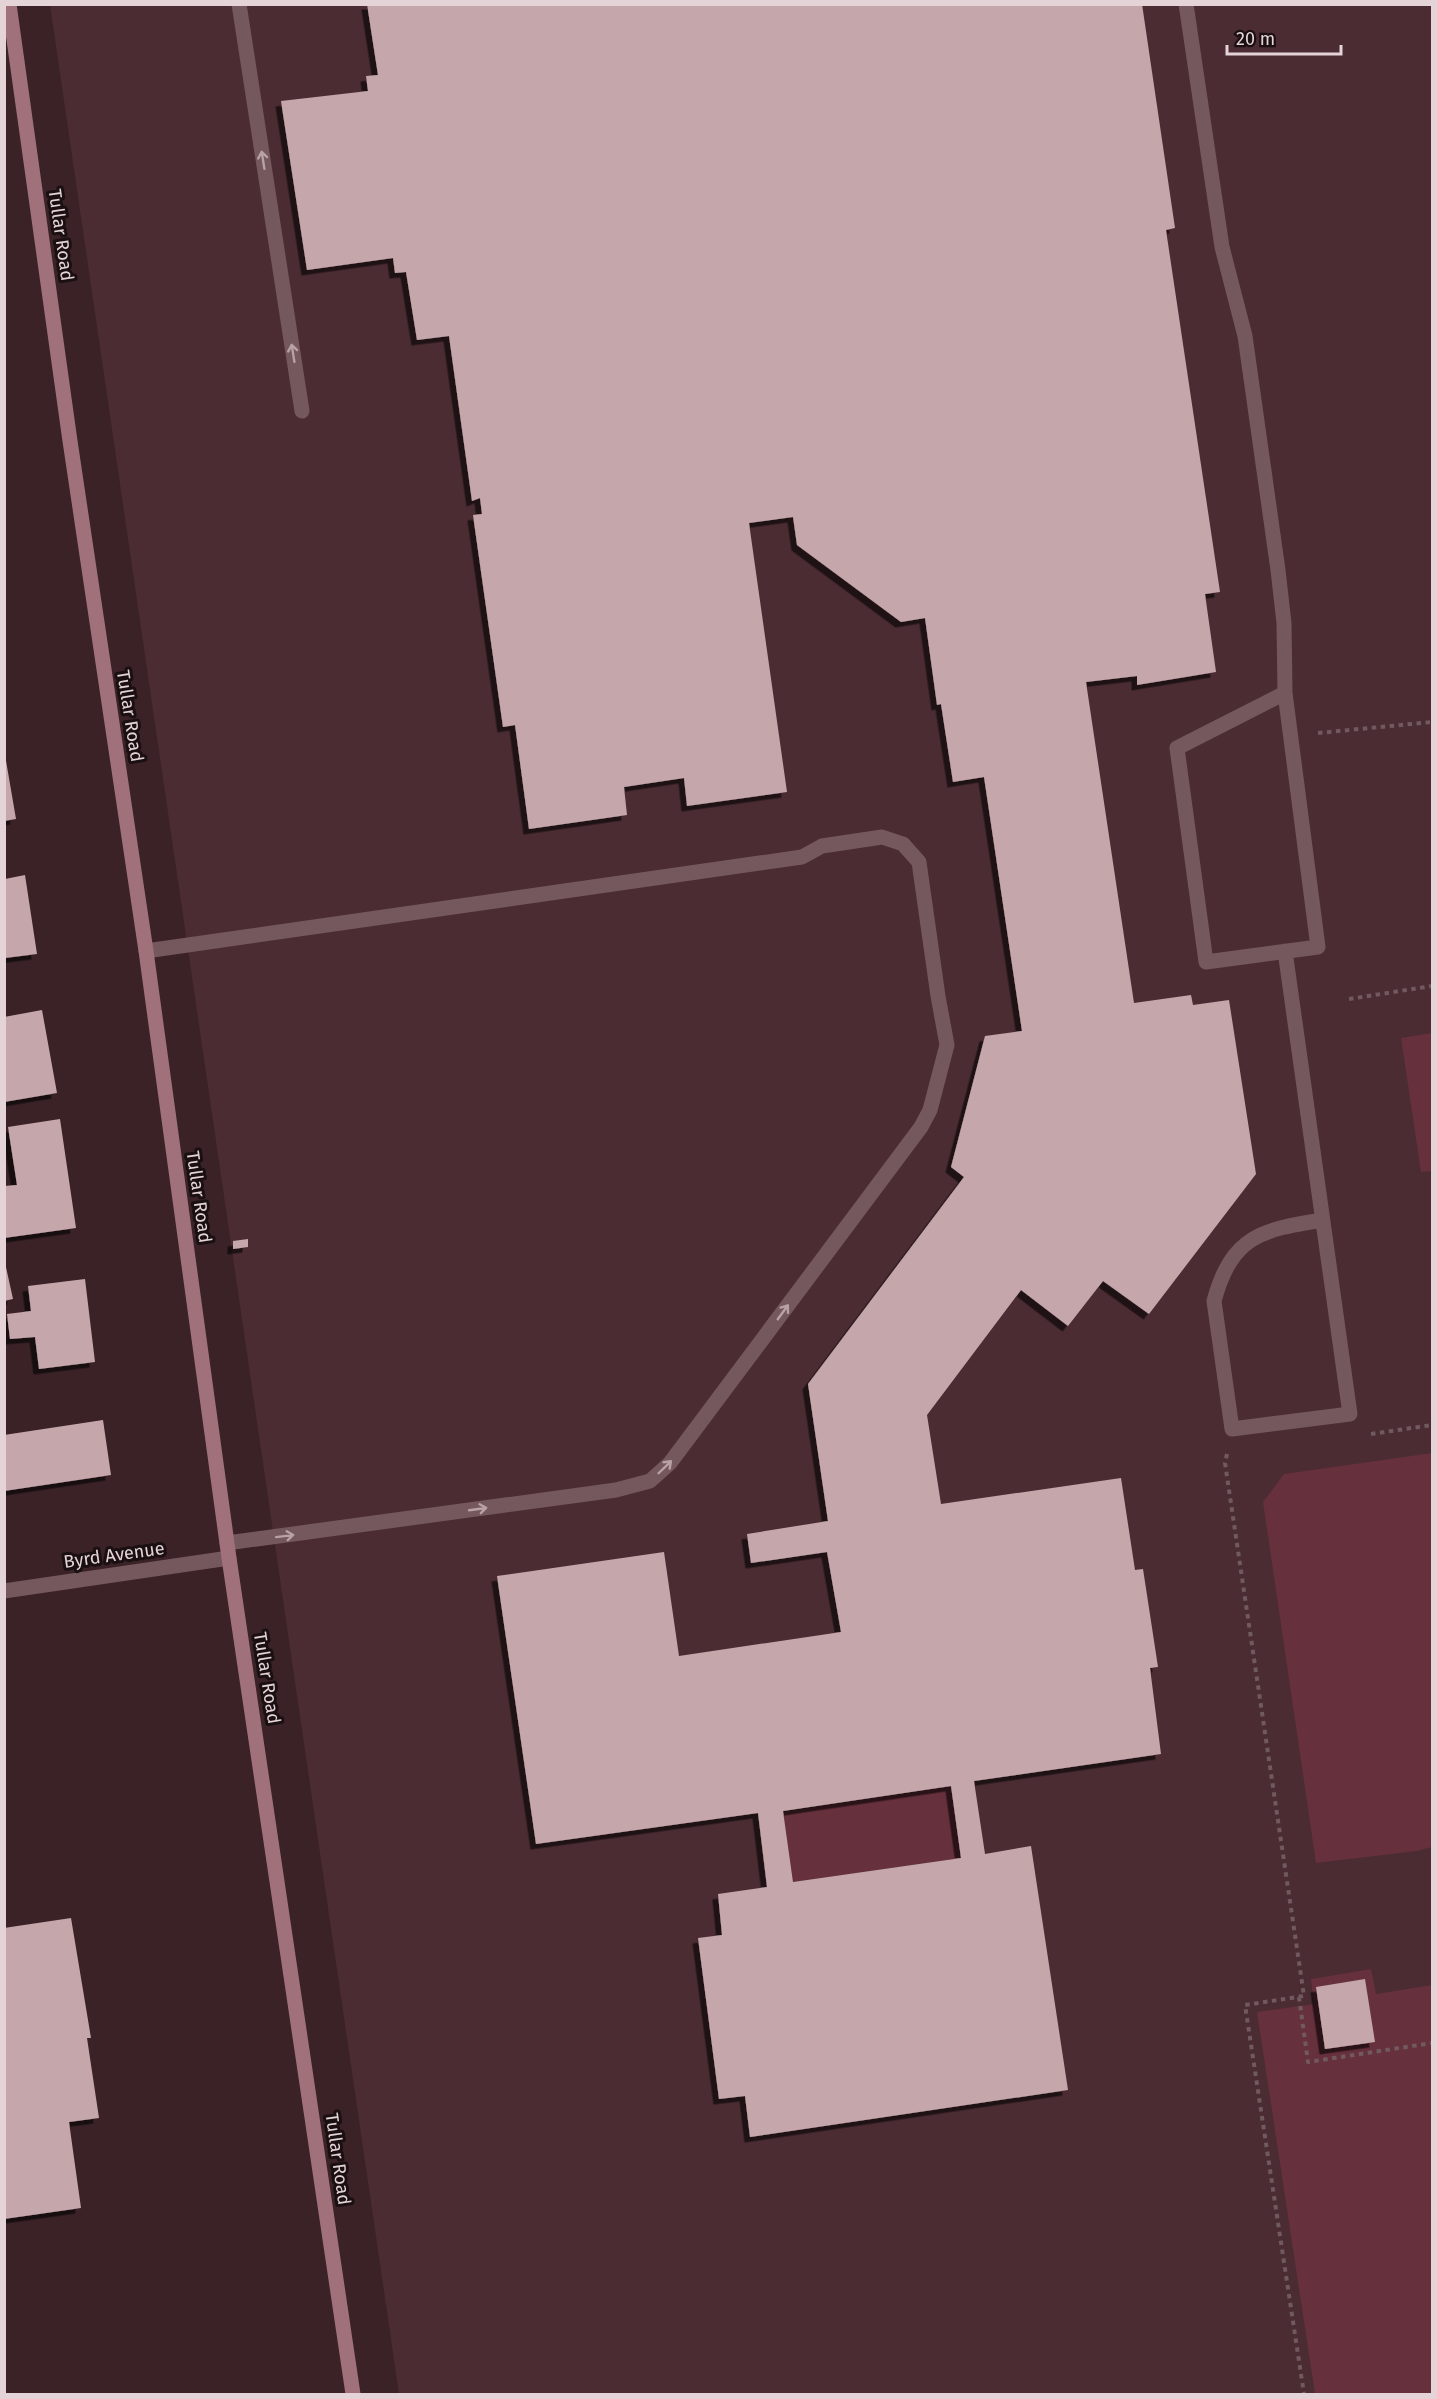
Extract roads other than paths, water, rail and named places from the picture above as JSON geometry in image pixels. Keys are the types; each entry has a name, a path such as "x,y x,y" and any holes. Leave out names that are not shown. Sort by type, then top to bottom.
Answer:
{"main road":[{"name":"Tullar Road","path":"9,4 71,452 146,951 228,1550 353,2394"}],"street":[{"path":"239,4 302,411"},
{"path":"1186,4 1222,247 1245,336 1278,570 1284,623 1285,693 1318,947 1206,962 1177,748 1285,693"},
{"name":"Byrd Avenue","path":"4,1591 228,1550 616,1491 650,1481 670,1463 921,1127 930,1110 947,1045 919,862 913,852 903,844 882,837 822,846 802,857 146,951"},
{"path":"1285,951 1350,1414 1232,1430 1214,1301 1218,1285 1235,1254 1250,1241 1270,1229 1322,1220"}]}
